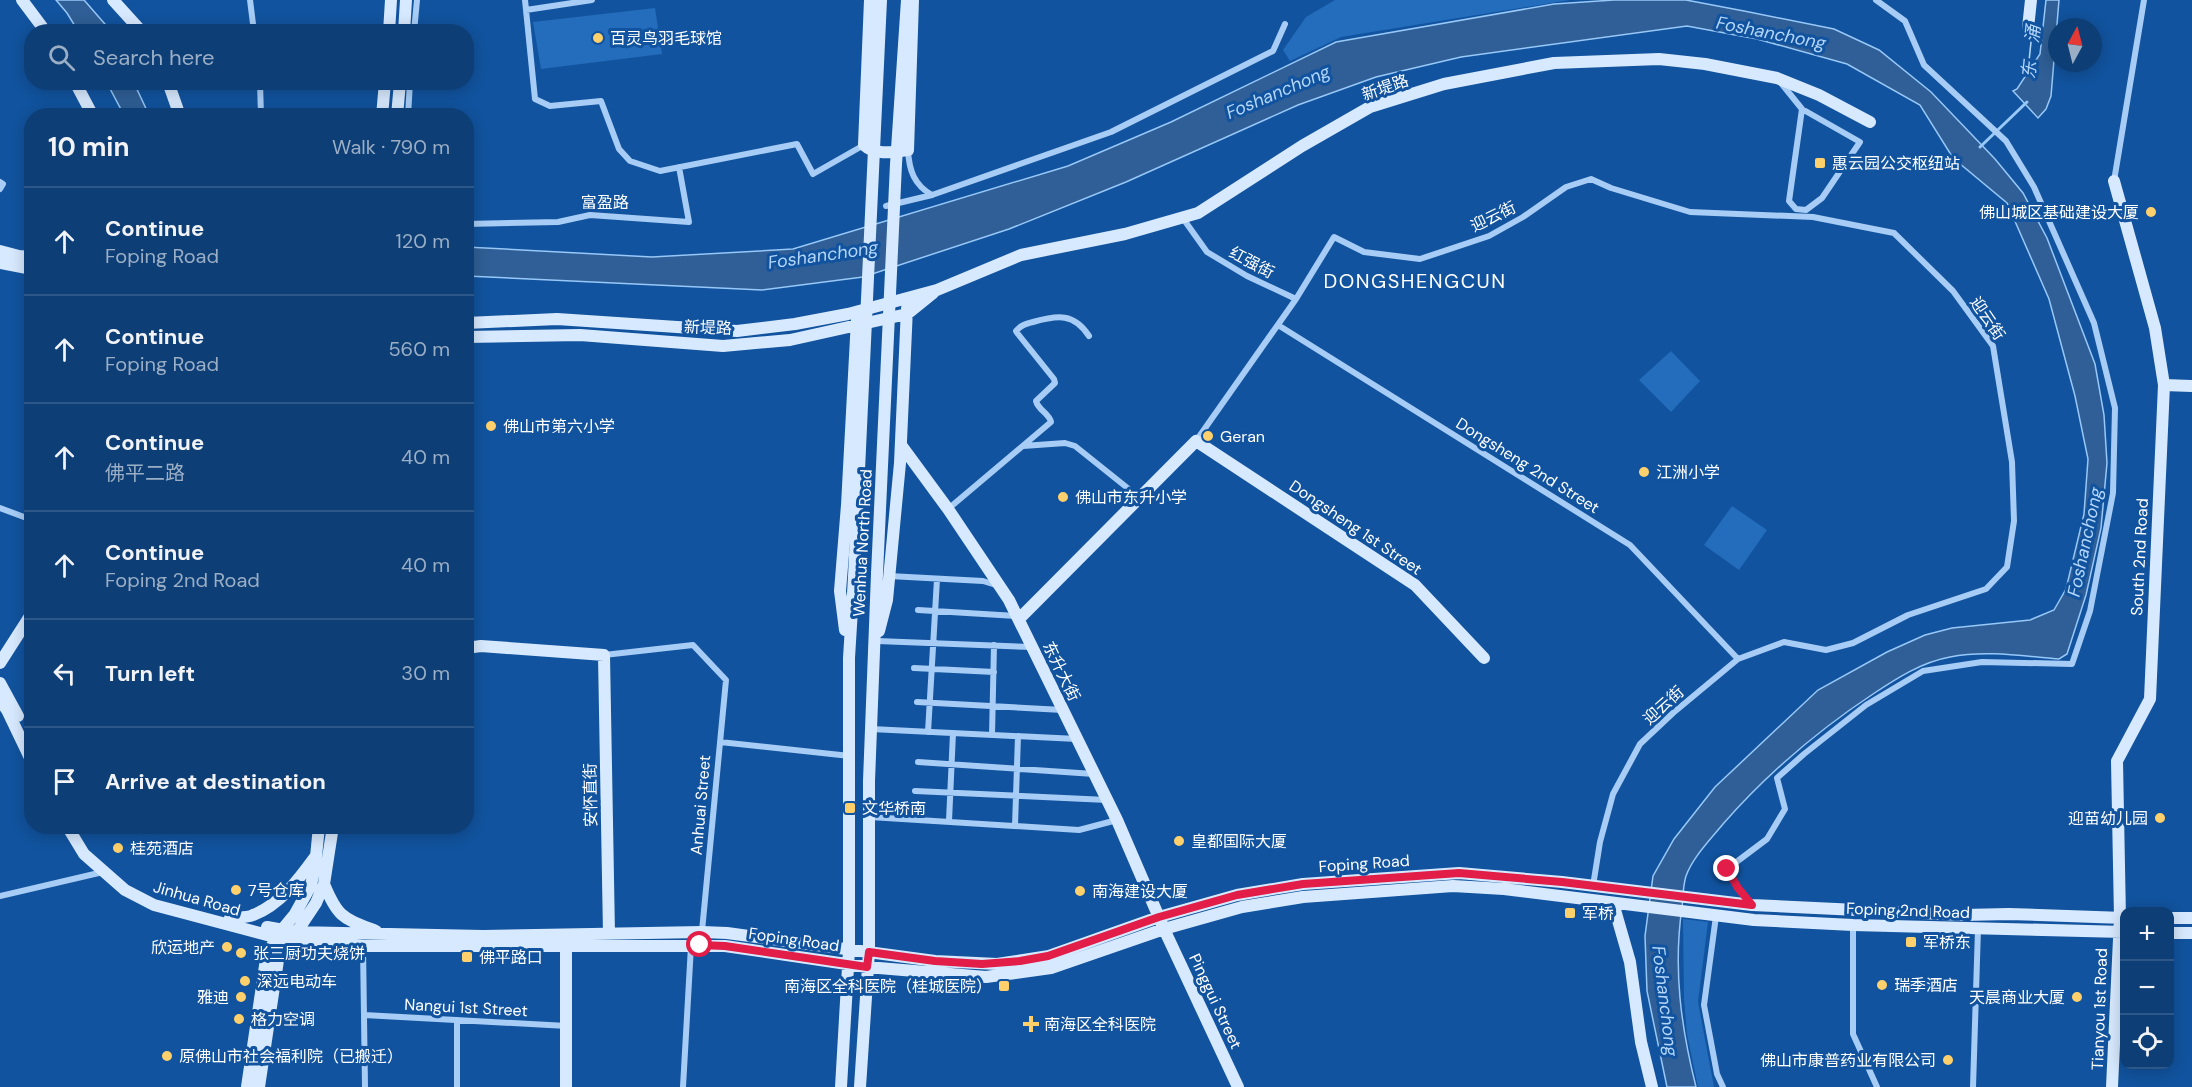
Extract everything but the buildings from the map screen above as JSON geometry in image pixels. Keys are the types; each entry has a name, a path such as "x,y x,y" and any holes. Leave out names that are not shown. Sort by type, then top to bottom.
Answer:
{"main road":[{"path":"22,0 40,24"},
{"path":"113,0 135,24"},
{"path":"870,0 864,146 870,150 887,152 909,150 914,0"},
{"path":"840,1087 849,950 849,658 881,0"},
{"name":"Wenhua North Road","path":"860,1087 869,952 869,817 873,659 883,575 896,164 907,0"},
{"path":"2028,27 2031,0"},
{"path":"390,24 391,5"},
{"path":"405,24 406,6"},
{"name":"新堤路","path":"474,323 557,319 737,331 795,324 857,311 937,290 1021,255 1125,234 1198,213 1302,146 1370,107 1444,84 1554,63 1659,59 1705,64 1777,78 1819,95 1870,122"},
{"path":"79,90 89,108"},
{"path":"171,90 177,108"},
{"path":"383,108 384,90"},
{"path":"398,108 399,90"},
{"name":"South 2nd Road","path":"2115,181 2155,328 2164,385 2150,699 2117,761 2122,907"},
{"path":"0,250 24,256"},
{"path":"0,263 24,268"},
{"name":"新堤路","path":"474,337 580,335 723,346 790,340 908,314 937,290"},
{"path":"873,659 887,600 883,575 901,445 907,298"},
{"path":"849,658 840,591 857,311"},
{"path":"2164,385 2192,386"},
{"path":"1018,617 1196,441"},
{"name":"Dongsheng 1st Street","path":"1196,441 1415,585 1484,658"},
{"name":"东升大街","path":"901,445 948,509 1018,617 1117,820 1164,929"},
{"path":"0,663 24,626"},
{"path":"474,647 604,655"},
{"name":"安怀直街","path":"604,655 609,934"},
{"path":"0,683 24,727"},
{"path":"0,700 24,746"},
{"name":"Jinhua Road","path":"72,834 84,854 104,872 125,890 154,905 278,934"},
{"name":"Jinhua Road","path":"79,834 90,852 124,882 155,898 230,918 278,934"},
{"path":"247,1087 266,958 278,934 295,914 311,885 318,834"},
{"path":"259,1087 278,960 316,903 324,884 332,834"},
{"path":"230,918 253,915 271,904 287,892 315,856"},
{"name":"Foping Road","path":"292,937 382,934 483,936 702,932 959,963 997,964 1048,956 1159,917 1237,895 1314,883 1459,873 1691,898"},
{"path":"324,884 338,913 346,919 382,934"},
{"name":"Foping Road","path":"278,934 363,946 725,946 867,967 986,977 1051,968 1164,929 1242,907 1303,897 1453,886 1504,889 1690,913"},
{"name":"Foping 2nd Road","path":"1691,898 1752,905 1940,914 2120,918"},
{"path":"1613,903 1630,962 1641,1042 1652,1087"},
{"name":"Foping 2nd Road","path":"1690,913 1853,926 2120,932"},
{"path":"2174,918 2192,918"},
{"name":"Pinggui Street","path":"1164,929 1238,1087"},
{"path":"2174,933 2192,933"},
{"path":"566,947 566,1087"},
{"name":"Tianyou 1st Road","path":"2112,1087 2120,949"}],"street":[{"path":"250,0 253,24"},
{"path":"415,24 417,0"},
{"path":"525,0 535,99 550,106 601,101 619,149 630,161 660,171 797,144 813,174 864,146"},
{"path":"526,10 592,0"},
{"path":"1752,905 1738,888 1727,869 1767,838 1785,809 1777,778 1866,705 1923,671 1982,662 2072,664 2090,611 2113,493 2115,408 2094,323 2034,188 2006,141 1924,65 1905,21 1876,0"},
{"path":"2115,181 2144,0"},
{"path":"886,206 932,195 1111,132 1273,51 1285,24"},
{"path":"1777,78 1802,109 1860,142 1822,198 1806,210 1796,209 1789,201 1802,109"},
{"path":"260,90 261,108"},
{"path":"409,108 410,90"},
{"path":"909,150 909,168 921,189 932,195"},
{"name":"富盈路","path":"474,224 558,222 590,215 689,222 679,167"},
{"name":"迎云街","path":"1296,298 1334,237 1365,252 1420,259 1489,236 1523,217 1566,187 1591,179 1611,188 1690,212 1813,217 1894,233 1953,291 1993,346 2012,462 2014,521 2007,567 1986,589 1908,615 1853,643 1826,650 1784,642 1738,659 1640,744 1613,794 1600,842 1593,886"},
{"path":"0,182 3,184 0,189"},
{"name":"红强街","path":"1182,217 1207,252 1247,276 1296,298"},
{"path":"1196,441 1296,298"},
{"path":"948,509 1051,422 1050,418 1037,407 1035,401 1055,383 1054,379 1016,331 1020,326 1053,316 1074,321 1083,327 1089,336"},
{"name":"Dongsheng 2nd Street","path":"1278,325 1630,545 1738,659"},
{"path":"1022,446 1065,443 1075,446 1140,498"},
{"path":"0,508 24,517"},
{"path":"883,575 983,581 1000,586"},
{"path":"928,732 937,579"},
{"path":"918,610 1018,617"},
{"path":"877,640 1032,646"},
{"name":"Anhuai Street","path":"604,655 693,645 726,680 702,932"},
{"path":"992,735 994,645"},
{"path":"914,668 994,672"},
{"path":"917,702 1063,710"},
{"path":"871,729 1077,739"},
{"path":"949,821 953,733"},
{"path":"1015,826 1018,736"},
{"path":"720,742 850,756"},
{"path":"918,762 1094,774"},
{"path":"915,791 1107,800"},
{"path":"869,817 1079,830 1117,820"},
{"path":"0,896 104,872"},
{"path":"1716,916 1704,1005 1717,1074 1723,1087"},
{"path":"1853,926 1853,1034 1877,1087"},
{"path":"1973,1087 1978,929"},
{"path":"682,1087 691,945"},
{"path":"363,946 365,1087"},
{"name":"Nangui 1st Street","path":"363,1015 567,1026"},
{"path":"457,1020 457,1087"}],"shaded area":[{"path":"1335,0 1570,0 1341,37 1290,61 1283,50 1306,17"},
{"name":"百灵鸟羽毛球馆","path":"655,8 662,54 541,69 533,22"},
{"path":"1671,351 1700,381 1671,412 1639,380"},
{"path":"1732,506 1767,530 1739,570 1704,545"},
{"path":"1683,919 1708,922 1698,1002 1714,1087 1698,1087 1687,1034"}],"water":[{"path":"56,0 84,0 105,24 74,24"},
{"name":"Foshanchong","path":"1614,0 1686,0 1834,29 1879,50 1931,92 1995,159 2023,193 2047,238 2095,364 2104,415 2107,463 2101,528 2086,595 2067,654 2059,659 2004,654 1963,655 1940,659 1901,677 1852,708 1794,754 1723,824 1693,862 1686,876 1684,887 1678,953 1680,998 1686,1042 1696,1087 1667,1087 1647,991 1645,936 1653,876 1674,839 1715,787 1818,690 1887,652 1925,635 1952,628 2030,620 2054,610 2066,589 2084,514 2088,459 2075,396 2049,299 2007,203 1953,158 1920,105 1847,64 1757,39 1687,26 1461,57 1376,77 1298,105 1126,182 1009,229 863,277 762,290 474,276 474,247 652,257 793,249 1068,166 1171,122 1336,42 1554,4"},
{"path":"2046,0 2059,0 2058,18 2048,18 2048,72 2053,72 2051,96 2046,109 2038,118 2013,91 2017,89 2040,54"},
{"path":"111,90 137,90 146,108 120,108"}],"waterway":[{"name":"东一涌","path":"1980,147 2027,102"}],"place":[{"name":"百灵鸟羽毛球馆","path":"598,38"},
{"name":"惠云园公交枢纽站","path":"1820,163"},
{"name":"佛山城区基础建设大厦","path":"2151,212"},
{"name":"佛山市第六小学","path":"491,426"},
{"name":"Geran","path":"1208,436"},
{"name":"江洲小学","path":"1644,472"},
{"name":"佛山市东升小学","path":"1063,497"},
{"name":"文华桥南","path":"850,808"},
{"name":"迎苗幼儿园","path":"2160,818"},
{"name":"皇都国际大厦","path":"1179,841"},
{"name":"桂苑酒店","path":"118,848"},
{"name":"7号仓库","path":"236,890"},
{"name":"南海建设大厦","path":"1080,891"},
{"name":"军桥","path":"1570,913"},
{"name":"军桥东","path":"1911,942"},
{"name":"欣运地产","path":"227,947"},
{"name":"张三厨功夫烧饼","path":"241,953"},
{"name":"佛平路口","path":"467,957"},
{"name":"深远电动车","path":"245,981"},
{"name":"瑞季酒店","path":"1882,985"},
{"name":"南海区全科医院（桂城医院）","path":"1004,986"},
{"name":"雅迪","path":"241,997"},
{"name":"天晨商业大厦","path":"2077,997"},
{"name":"格力空调","path":"239,1019"},
{"name":"南海区全科医院","path":"1031,1024"},
{"name":"原佛山市社会福利院（已搬迁）","path":"167,1056"},
{"name":"佛山市康普药业有限公司","path":"1948,1060"}],"district":[{"name":"DONGSHENGCUN","path":"1415,281"}],"route":[{"path":"700,945 725,946 867,967 869,952 935,961 997,964 1048,956 1159,917 1237,895 1303,884 1459,873 1562,882 1752,905 1738,888 1727,869"}]}
